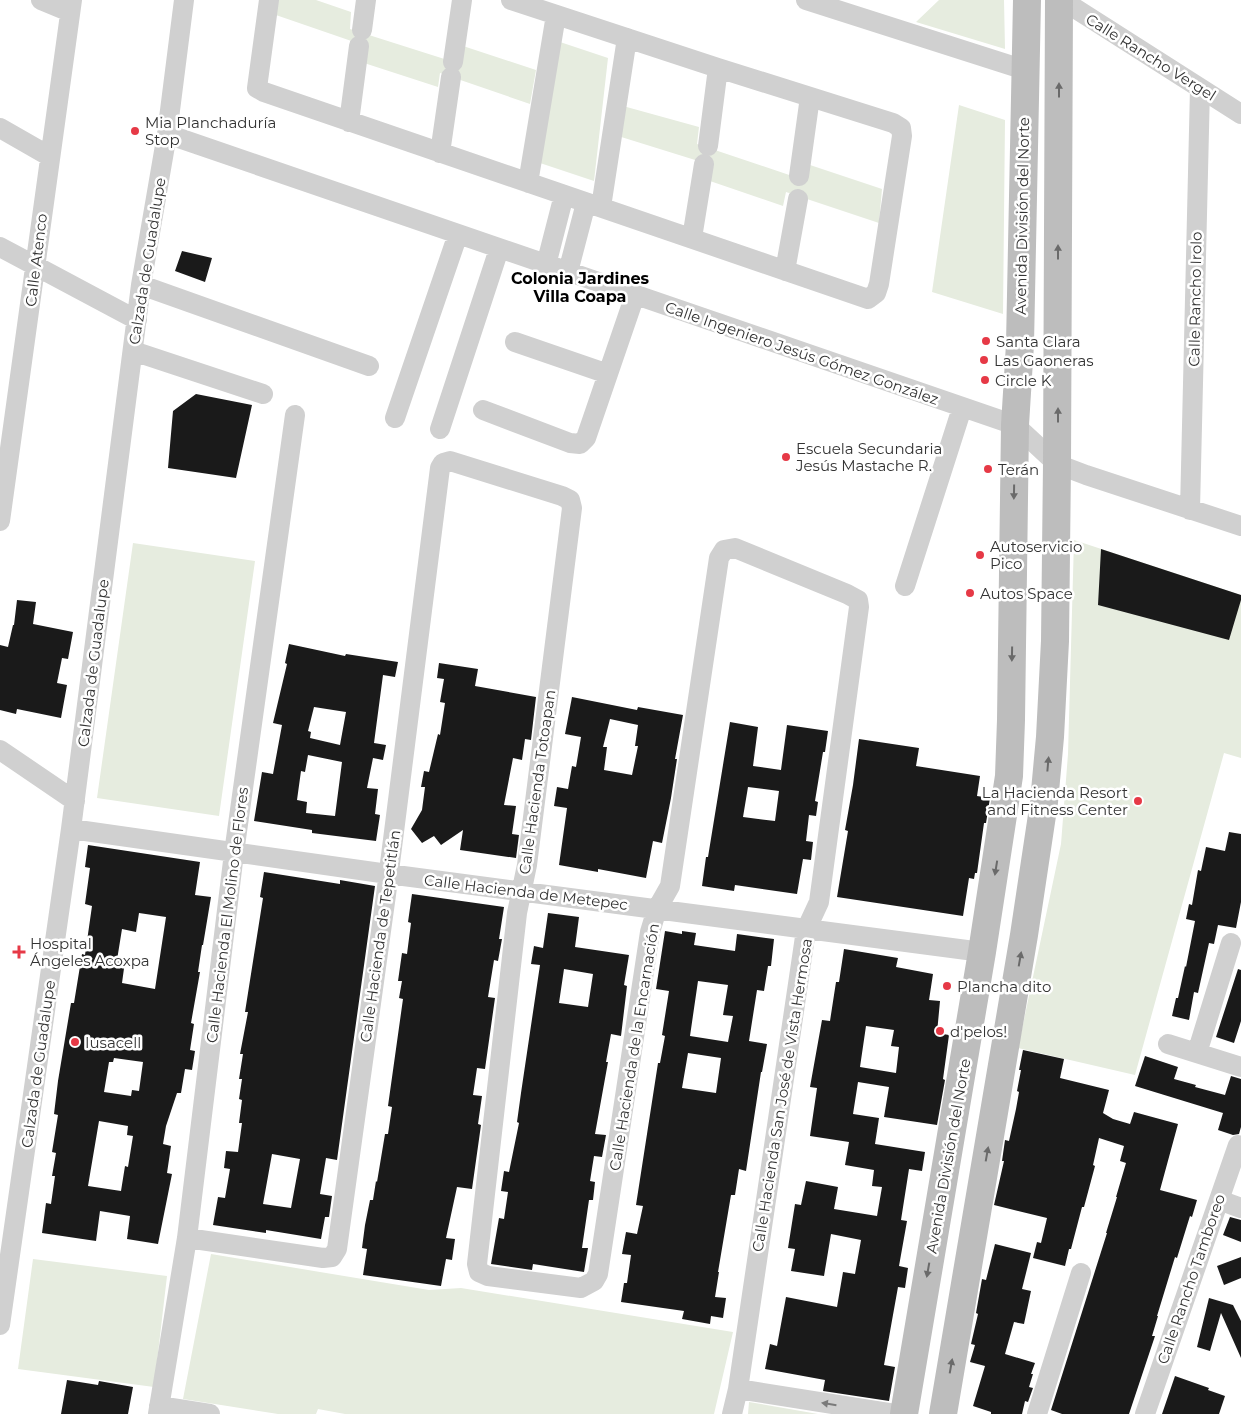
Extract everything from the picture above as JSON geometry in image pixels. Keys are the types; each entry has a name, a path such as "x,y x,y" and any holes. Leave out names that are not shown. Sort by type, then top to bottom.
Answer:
{"main road":[{"name":"Avenida División del Norte","path":"904,1414 982,952 1006,795 1011,720 1015,425 1020,344 1027,0"},
{"path":"943,1414 1024,935 1044,802 1050,737 1055,641 1060,0"},
{"path":"1006,795 1012,806 1022,811 1035,810 1044,802"},
{"path":"1001,834 1006,829 1018,825 1030,828 1039,836"},
{"path":"943,1186 948,1196 959,1202 971,1200 980,1192"},
{"path":"936,1223 946,1215 959,1214 971,1222 974,1229"}],"street":[{"path":"41,0 71,6"},
{"name":"Calzada de Guadalupe","path":"0,1325 75,801 137,320 167,134 184,0"},
{"path":"269,0 257,88 264,92 868,299 876,293 902,136 901,128 893,123 511,0"},
{"path":"349,122 366,0"},
{"path":"440,153 462,0"},
{"path":"806,0 1025,70"},
{"name":"Calle Rancho Vergel","path":"1060,0 1241,114"},
{"name":"Calle Atenco","path":"0,520 7,419 36,266 49,156 71,6"},
{"path":"528,183 556,15"},
{"path":"568,272 594,205 627,38"},
{"path":"692,238 718,68"},
{"name":"Calle Rancho Irolo","path":"1190,510 1200,88"},
{"path":"799,176 810,97"},
{"path":"0,128 49,156"},
{"name":"Calle Ingeniero Jesús Gómez González","path":"167,134 1015,425 1057,464"},
{"path":"546,265 564,195"},
{"path":"786,271 798,199"},
{"path":"395,418 458,234"},
{"path":"0,247 137,320"},
{"path":"440,429 499,249"},
{"path":"142,285 369,366"},
{"path":"483,410 570,443 580,444 586,438 634,295"},
{"path":"515,342 608,374"},
{"path":"133,351 263,394"},
{"path":"905,586 962,408"},
{"name":"Calle Hacienda El Molino de Flores","path":"158,1410 187,1238 234,853 295,415"},
{"name":"Calle Hacienda Totoapan","path":"440,468 443,463 450,461 562,496 570,500 572,508 527,865 517,913 477,1264 479,1272 497,1277 581,1288 594,1281"},
{"path":"1057,464 1241,526"},
{"name":"Calle Hacienda de Tepetitlán","path":"187,1238 323,1258 332,1257 337,1249 388,874 440,468"},
{"name":"Calle Hacienda San José de Vista Hermosa","path":"724,550 734,548 858,600 859,607 819,902 806,930 738,1389 732,1414"},
{"name":"Calle Hacienda de la Encarnación","path":"594,1281 598,1274 650,932 657,909 670,886 719,558 724,550"},
{"path":"0,750 75,801"},
{"name":"Calle Hacienda de Metepec","path":"71,829 388,874 982,952"},
{"path":"1196,1053 1231,943"},
{"path":"1168,1044 1241,1067"},
{"name":"Calle Rancho Tamboreo","path":"1145,1414 1238,1149"},
{"path":"1219,1200 1241,1208"},
{"path":"1036,1414 1081,1273"},
{"path":"738,1389 895,1414"},
{"path":"158,1410 210,1414"}],"shaded area":[{"path":"274,0 316,0 351,12 350,29 457,63 460,45 536,70 530,104 440,73 438,87 361,62 363,45 273,14"},
{"path":"939,0 1004,0 1005,49 916,22"},
{"path":"557,41 608,58 594,181 540,163"},
{"path":"959,105 1005,120 1003,314 932,292"},
{"path":"623,106 699,127 697,144 804,180 807,164 882,189 879,223 786,192 783,206 707,180 708,164 618,136"},
{"name":"La Hacienda Resort and Fitness Center","path":"1074,540 1241,595 1241,758 1224,753 1135,1075 1018,1048 1061,844 1068,754"},
{"path":"133,543 255,561 219,816 97,798"},
{"path":"211,1254 429,1290 461,1288 733,1332 714,1414 345,1414 318,1409 316,1414 278,1414 183,1399"},
{"path":"33,1259 167,1276 154,1387 18,1369"},
{"path":"749,1402 818,1414 748,1414"}],"building":[{"path":"182,251 212,258 205,282 175,271"},
{"path":"196,394 252,405 236,478 168,468 173,411"},
{"path":"1101,549 1241,595 1229,640 1098,605"},
{"path":"17,600 36,602 33,624 73,632 68,659 62,658 57,683 67,685 61,718 17,709 16,714 0,710 0,645 8,647 14,625"},
{"path":"289,644 345,656 346,654 398,662 395,677 383,675 374,743 386,745 383,760 373,758 367,788 378,789 375,814 380,815 376,841 312,833 312,830 254,821 262,772 273,774 282,725 273,723 287,664 285,663","holes":["314,707 346,712 340,745 310,738 311,732 308,731","308,755 342,762 335,816 306,813 307,802 297,800 301,771 305,772"]},
{"path":"439,663 478,669 475,686 536,697 531,740 525,739 522,760 513,758 504,805 516,806 512,834 519,835 516,858 460,850 463,830 441,845 434,836 422,843 411,829 422,810 425,787 421,787 424,771 429,772 438,734 440,735 445,703 440,702 444,679 437,678"},
{"path":"572,697 637,710 638,707 683,715 675,759 677,759 671,798 662,843 653,841 646,878 598,869 598,872 559,865 567,808 554,806 557,787 568,789 572,766 576,767 581,737 565,734","holes":["610,719 638,725 635,746 638,746 632,775 604,770 607,747 603,747"]},
{"path":"730,722 758,727 753,766 781,770 787,725 828,731 815,801 818,802 816,816 809,815 806,841 813,842 811,860 803,859 797,894 735,885 734,891 702,886 706,857 708,857","holes":["748,787 779,791 775,821 743,817"]},
{"path":"859,739 919,748 916,766 980,776 977,796 990,798 986,823 984,823 977,873 975,873 974,879 969,878 963,916 837,897 848,831 845,830"},
{"path":"1229,832 1241,834 1241,902 1236,928 1218,925 1214,944 1209,943 1198,993 1194,992 1189,1020 1172,1016 1186,967 1195,921 1186,919 1189,904 1192,905 1198,870 1201,871 1206,847 1225,851"},
{"path":"88,845 200,862 195,895 211,897 191,1023 194,1024 190,1050 195,1051 192,1070 185,1069 181,1093 177,1093 166,1126 163,1144 171,1146 167,1173 172,1174 158,1244 127,1239 130,1216 100,1211 96,1241 42,1233 46,1203 51,1204 55,1176 52,1176 56,1153 52,1152 58,1115 54,1114 58,1081 71,1003 74,1003 82,954 85,955 92,906 85,904 90,868 85,867","holes":["139,913 166,917 155,989 122,983 125,961 117,960 122,929 136,932","114,1058 143,1062 139,1091 132,1090 131,1096 104,1092 109,1062 113,1062","99,1121 128,1126 127,1135 133,1136 128,1167 125,1166 121,1191 88,1186"]},
{"path":"264,872 340,884 340,880 375,886 337,1160 326,1158 320,1194 332,1196 329,1217 325,1217 321,1239 266,1230 266,1233 213,1225 218,1197 225,1198 230,1169 224,1168 226,1151 238,1152 242,1123 239,1123 242,1100 239,1099 242,1079 239,1079 243,1054 240,1054 248,1012 245,1012 263,898 260,897","holes":["272,1154 300,1159 291,1208 263,1204"]},
{"path":"412,894 504,907 499,939 502,939 498,961 494,960 488,997 495,998 485,1069 477,1068 473,1095 482,1096 478,1124 481,1125 472,1189 457,1187 446,1238 455,1239 452,1260 446,1259 441,1286 363,1275 367,1249 362,1248 365,1225 370,1200 373,1200 392,1107 388,1106 403,999 399,998 402,981 398,981 402,953 407,954 411,923 408,922"},
{"path":"548,913 579,917 575,947 629,955 624,985 627,986 621,1036 611,1034 595,1134 606,1135 602,1157 594,1156 590,1181 595,1182 593,1200 589,1200 582,1248 588,1248 584,1272 533,1264 532,1270 491,1264 499,1218 504,1219 508,1192 501,1191 504,1171 509,1172 519,1123 517,1122 540,965 531,964 534,946 543,948","holes":["564,969 593,974 588,1007 559,1003"]},
{"path":"665,931 682,934 682,931 696,933 694,945 735,951 737,934 774,939 771,966 768,966 764,991 757,990 749,1041 767,1044 746,1171 739,1169 735,1195 731,1195 718,1272 715,1297 726,1298 723,1318 711,1316 710,1324 682,1319 684,1311 621,1302 624,1283 627,1283 631,1255 622,1254 626,1232 637,1234 643,1206 636,1205 658,1063 660,1063 665,1036 662,1035 669,991 656,989","holes":["698,981 728,985 723,1015 733,1016 728,1042 690,1036","688,1053 721,1058 716,1093 682,1088"]},
{"path":"844,949 898,958 896,967 933,974 929,1000 940,1001 937,1033 949,1035 943,1079 945,1080 937,1125 884,1117 889,1087 858,1082 853,1114 879,1118 875,1144 925,1152 922,1171 909,1169 901,1220 907,1221 899,1266 908,1268 905,1288 898,1287 884,1365 895,1367 889,1401 823,1391 825,1380 765,1369 770,1344 777,1346 786,1297 837,1307 843,1272 855,1274 861,1240 831,1234 824,1276 791,1271 795,1249 788,1248 795,1204 801,1205 806,1181 838,1187 834,1209 877,1216 882,1187 872,1186 874,1170 845,1165 849,1142 810,1136 817,1088 810,1087 822,1020 830,1021 836,982 839,982","holes":["866,1026 894,1030 891,1046 899,1047 896,1073 860,1067"]},
{"path":"1238,969 1241,970 1241,1021 1234,1043 1216,1037"},
{"path":"1023,1050 1064,1059 1060,1078 1109,1090 1103,1113 1113,1119 1130,1124 1134,1112 1178,1124 1160,1190 1197,1200 1177,1258 1175,1257 1152,1336 1155,1336 1129,1414 1062,1414 1051,1410 1107,1233 1126,1163 1120,1161 1124,1146 1099,1138 1093,1165 1095,1166 1065,1266 1033,1258 1037,1242 1041,1243 1047,1218 994,1205 1004,1161 1002,1161 1005,1140 1009,1141 1016,1109 1021,1070 1019,1070"},
{"path":"1145,1056 1178,1067 1174,1079 1225,1095 1231,1076 1241,1079 1241,1127 1239,1134 1233,1135 1218,1130 1223,1113 1135,1086"},
{"path":"1230,1217 1241,1220 1241,1242 1223,1235"},
{"path":"995,1244 1031,1253 1022,1289 1031,1291 1024,1324 1014,1322 1005,1354 1035,1363 1029,1387 1033,1388 1028,1402 1025,1401 1022,1414 991,1414 991,1412 973,1406 985,1366 970,1362 975,1345 971,1344 978,1314 976,1313 982,1279 986,1280"},
{"path":"1241,1257 1241,1278 1224,1285 1217,1266"},
{"path":"1209,1298 1233,1305 1241,1321 1241,1358 1221,1313 1210,1351 1197,1347"},
{"path":"1175,1376 1225,1396 1219,1414 1162,1414"},
{"path":"67,1380 98,1385 99,1381 133,1387 128,1414 61,1414"}],"place":[{"name":"Mia Planchaduría Stop","path":"135,131"},
{"name":"Santa Clara","path":"986,341"},
{"name":"Las Gaoneras","path":"984,360"},
{"name":"Circle K","path":"985,380"},
{"name":"Escuela Secundaria Jesús Mastache R.","path":"786,457"},
{"name":"Terán","path":"988,469"},
{"name":"Autoservicio Pico","path":"980,555"},
{"name":"Autos Space","path":"970,593"},
{"name":"La Hacienda Resort and Fitness Center","path":"1138,801"},
{"name":"Hospital Ángeles Acoxpa","path":"19,952"},
{"name":"Plancha dito","path":"947,986"},
{"name":"d'pelos!","path":"940,1031"},
{"name":"Iusacell","path":"75,1042"}],"district":[{"name":"Colonia Jardines Villa Coapa","path":"580,287"}]}
